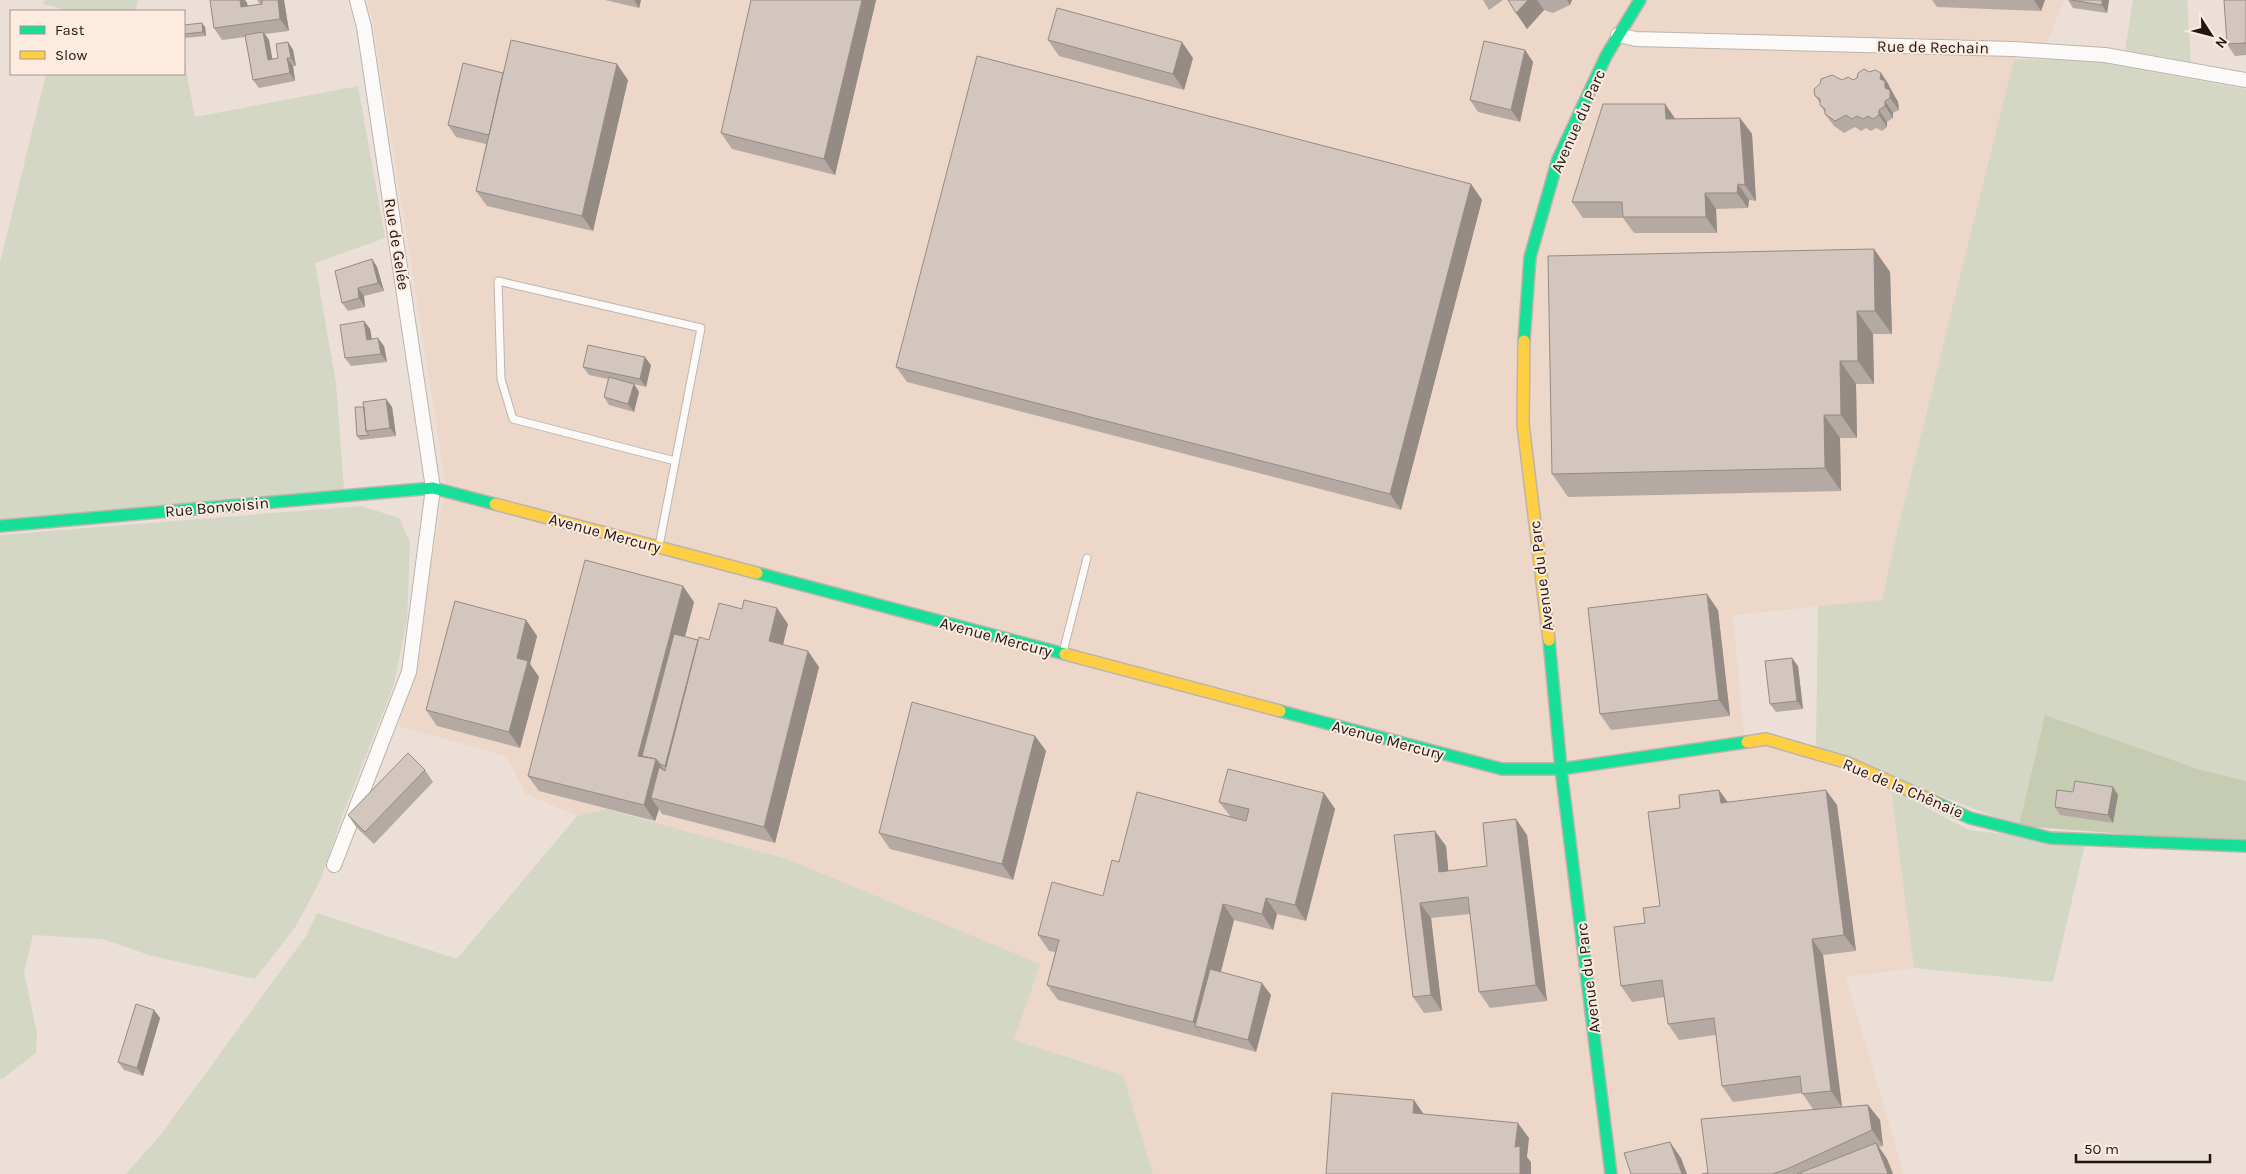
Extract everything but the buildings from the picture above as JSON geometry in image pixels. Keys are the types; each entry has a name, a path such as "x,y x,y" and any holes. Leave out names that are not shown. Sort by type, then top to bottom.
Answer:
{"street":[{"name":"Rue de Gelée","path":"334,865 409,672 433,488 364,27 357,0"},
{"name":"Avenue du Parc","path":"1611,1174 1584,936 1561,769 1550,648 1523,424 1524,339 1530,257 1558,159 1618,35 1640,0"},
{"name":"Rue de Rechain","path":"1618,35 1636,39 2012,49 2106,55 2246,80"},
{"name":"Rue Bonvoisin","path":"0,526 433,488"},
{"name":"Avenue Mercury","path":"433,488 1062,655 1502,769 1561,769"},
{"name":"Rue de la Chênaie","path":"1561,769 1766,739 1848,763 1970,818 2050,838 2246,846"}],"lane":[{"path":"659,547 701,328 498,280 501,379 513,419 675,461"},
{"path":"1062,655 1087,558"}],"shaded area":[{"path":"367,0 2064,0 2047,43 2014,59 1898,527 1882,600 1733,615 1744,734 1891,789 1914,968 1846,977 1904,1174 1153,1174 1123,1075 1014,1040 1039,964 787,859 606,809 577,816 526,794 506,756 399,726 446,487 373,21"}],"green space":[{"path":"44,0 138,0 136,10 62,10 43,4"},
{"path":"2133,0 2187,0 2191,62 2125,50"},
{"path":"2014,59 2087,60 2246,89 2246,781 2198,769 2019,826 1816,748 1818,606 1882,600 1898,527"},
{"path":"185,65 195,117 358,86 385,238 315,263 336,383 344,489 0,521 0,263 46,75 185,75"},
{"path":"361,506 399,518 410,542 407,620 394,684 343,814 321,879 296,926 255,979 152,956 102,939 33,935 24,973 37,1033 36,1053 2,1079 0,1078 0,535"},
{"path":"2045,715 2198,769 2246,781 2246,843 2019,826"},
{"path":"1891,789 1969,830 2085,844 2053,982 1914,968"},
{"path":"606,809 787,859 1040,964 1014,1040 1123,1075 1153,1174 126,1174 162,1133 306,936 317,913 457,959 577,816"}],"traffic: fast":[{"path":"1524,341 1530,257 1558,159 1606,56 1640,0"},
{"path":"0,526 433,488 495,504"},
{"path":"757,573 1065,654"},
{"path":"1549,640 1561,769 1611,1174"},
{"path":"1280,711 1502,769 1561,769 1747,742"},
{"path":"1935,802 1970,818 2050,838 2246,846"}],"traffic: slow":[{"path":"1524,341 1523,424 1549,640"},
{"path":"495,504 757,573"},
{"path":"1065,654 1280,711"},
{"path":"1747,742 1766,739 1848,763 1935,802"}]}
